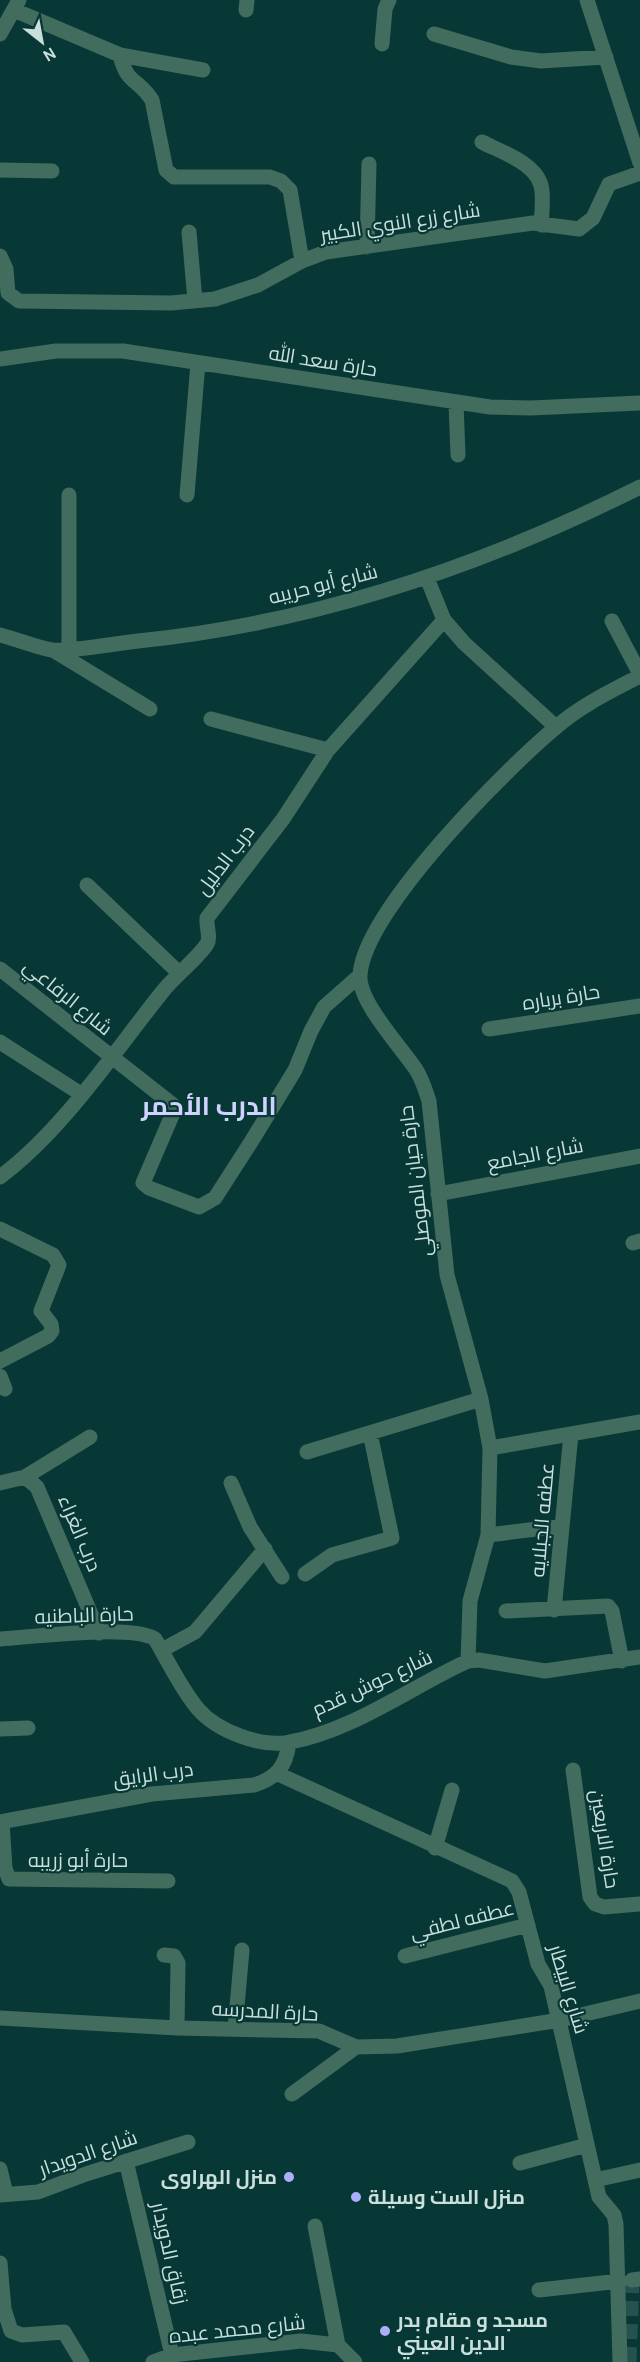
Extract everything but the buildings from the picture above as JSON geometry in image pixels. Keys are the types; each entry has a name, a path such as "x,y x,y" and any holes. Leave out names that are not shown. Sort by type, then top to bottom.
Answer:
{"street":[{"path":"382,44 385,9 389,0"},
{"path":"586,0 640,163"},
{"path":"0,34 16,5 120,55 202,69"},
{"path":"434,34 511,57 541,61 606,57"},
{"path":"120,55 127,77 147,92 152,100 166,170 174,177 270,177 281,181 290,190 303,261"},
{"path":"482,142 525,164 535,175 542,189 541,225"},
{"path":"367,247 369,164"},
{"path":"0,170 52,171"},
{"name":"شارع زرع النوي الكبير","path":"0,256 6,269 8,293 20,301 171,303 215,299 258,285 303,261 326,252 516,225 573,229 585,226 593,218 609,184 640,173"},
{"path":"189,231 195,301"},
{"name":"حارة سعد الله","path":"0,359 56,351 123,351 456,403 531,408 640,403"},
{"path":"187,495 198,363"},
{"path":"456,403 458,455"},
{"name":"شارع أبو حريبه","path":"0,634 53,650 180,637 293,615 428,578 563,525 640,486"},
{"path":"69,495 69,648"},
{"path":"428,578 444,620 464,643 556,727"},
{"name":"درب الدليل","path":"0,1177 54,1126 178,972 207,944 209,937 206,927 207,918 282,819 328,750 444,620"},
{"path":"359,976 380,920 417,871 485,796 556,727 599,697 640,675 612,621"},
{"path":"53,650 150,709"},
{"path":"211,719 328,750"},
{"path":"87,885 178,972"},
{"name":"شارع الرفاعي","path":"0,969 170,1102 174,1108 143,1183 149,1188 199,1207 205,1206 215,1198 296,1070 311,1031 324,1007 359,976"},
{"name":"حارة حيان الموصلي","path":"359,976 378,1018 421,1079 429,1101 447,1275 481,1400 490,1448 488,1535 470,1601 468,1661"},
{"name":"حارة برباره","path":"489,1029 640,1006"},
{"path":"0,1042 81,1094"},
{"name":"شارع الجامع","path":"438,1194 640,1156"},
{"path":"0,1229 53,1255 58,1265 41,1311 51,1324 52,1331 48,1336 0,1362"},
{"path":"307,1452 481,1400"},
{"path":"490,1448 640,1422"},
{"path":"305,1574 332,1555 392,1538 370,1433"},
{"name":"عطفه الجبلايه","path":"554,1610 571,1434"},
{"path":"0,1483 25,1477 90,1437"},
{"name":"درب الغراء","path":"25,1477 37,1486 99,1633"},
{"path":"231,1483 250,1527 282,1577"},
{"path":"488,1535 562,1526"},
{"path":"162,1650 195,1632 265,1550"},
{"path":"506,1611 610,1608 622,1661"},
{"name":"حارة الباطنيه","path":"0,1640 99,1633 146,1633 155,1639 162,1650"},
{"name":"شارع حوش قدم","path":"162,1650 198,1709 210,1720 250,1738 289,1743 351,1722 468,1661"},
{"path":"468,1661 480,1660 545,1671 640,1657"},
{"path":"0,1729 28,1728"},
{"path":"278,1774 287,1757 289,1743"},
{"name":"حارة الاربعين","path":"573,1770 590,1897 595,1904 604,1907 640,1904"},
{"name":"درب الرايق","path":"1,1822 152,1794 255,1785 278,1774"},
{"name":"شارع البيطار","path":"278,1774 435,1848 482,1865 512,1881 519,1892 538,1964 550,1986 560,2020 599,2197 614,2215 630,2280 620,2362"},
{"path":"435,1848 452,1790"},
{"name":"حارة أبو زريبه","path":"1,1822 5,1868 9,1879 168,1881"},
{"name":"عطفه لطفي","path":"405,1956 528,1925"},
{"path":"235,2029 242,1950"},
{"path":"164,1954 174,1956 178,1964 177,2028"},
{"name":"حارة المدرسه","path":"0,2018 177,2028 320,2031 356,2047 397,2046 560,2020 640,2001"},
{"path":"292,2094 356,2047"},
{"name":"شارع الدويدار","path":"3,2194 38,2192 188,2142"},
{"path":"520,2163 587,2145"},
{"name":"زقاق الدويدار","path":"126,2161 172,2355"},
{"path":"0,2169 3,2194"},
{"path":"595,2180 640,2170"},
{"path":"315,2226 338,2345 355,2362"},
{"path":"0,2263 4,2309 11,2331 22,2335 64,2332 82,2362"},
{"path":"539,2290 630,2280"},
{"name":"شارع محمد عبده","path":"153,2362 172,2355 301,2341 338,2345"}],"tunnel":[{"path":"629,2362 632,2280"}],"place":[{"name":"منزل الهراوى","path":"289,2177"},
{"name":"منزل الست وسيلة","path":"356,2197"},
{"name":"مسجد و مقام بدر الدين العيني","path":"385,2331"}],"district":[{"name":"الدرب الأحمر","path":"209,1106"}]}
